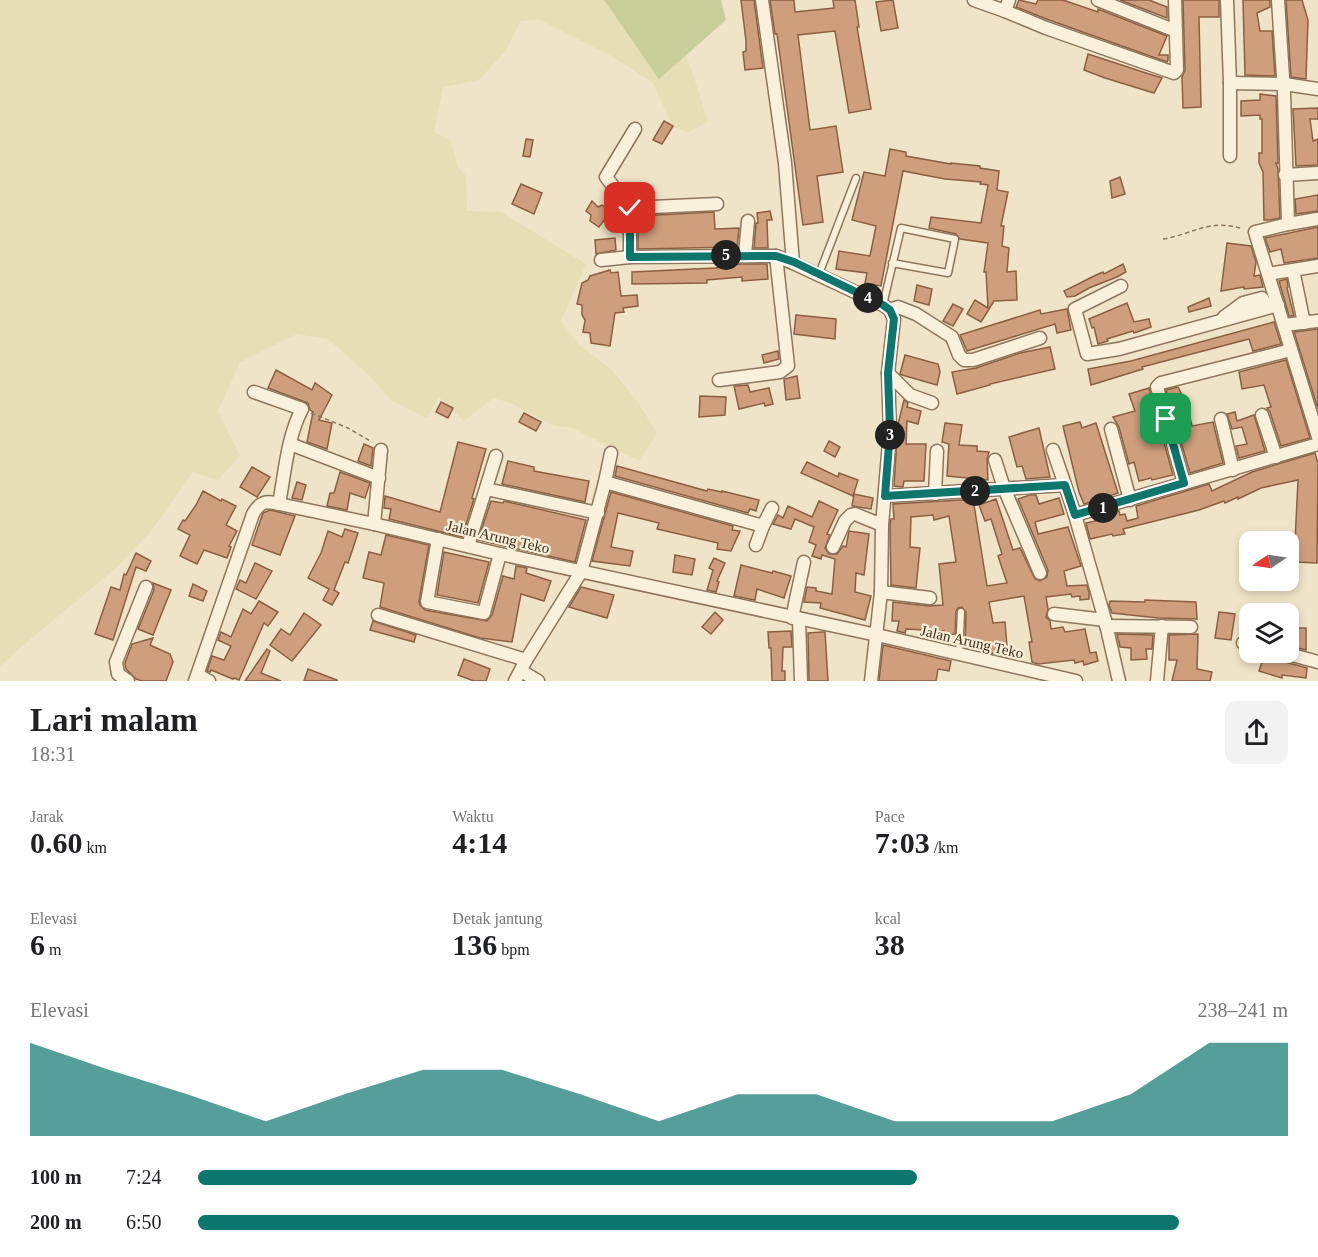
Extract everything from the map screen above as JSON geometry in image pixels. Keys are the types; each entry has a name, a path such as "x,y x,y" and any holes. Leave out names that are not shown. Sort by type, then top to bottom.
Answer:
{"street":[{"path":"762,0 785,163 794,262"},
{"path":"974,0 1007,5 1098,47 1174,73 1177,70 1175,0"},
{"path":"1098,0 1176,31"},
{"path":"1227,0 1230,156"},
{"path":"1278,0 1284,84 1288,224"},
{"path":"1230,83 1284,84 1318,89"},
{"path":"630,257 630,208 606,177 635,129"},
{"path":"1285,175 1318,173"},
{"path":"630,208 717,204"},
{"path":"1317,219 1256,232 1268,273 1273,306 1284,325 1318,437"},
{"path":"744,255 748,221"},
{"path":"718,380 780,372 787,368 776,256"},
{"path":"601,260 630,257 776,256 794,262 887,307 916,314 952,337 959,355 964,360 974,360 1040,338"},
{"path":"1268,273 1318,266"},
{"path":"1293,270 1304,323"},
{"path":"1121,286 1074,309 1087,354 1119,349 1273,306"},
{"path":"871,681 881,592 882,525 890,431 888,373 894,319 887,307"},
{"path":"1284,325 1318,321"},
{"path":"1184,483 1157,387 1161,383 1291,350"},
{"path":"888,373 910,395 932,403"},
{"path":"200,679 253,514 262,502 269,501 279,504 290,444 302,409 254,392"},
{"path":"1262,415 1276,457"},
{"path":"1221,419 1233,470"},
{"path":"1111,429 1130,500"},
{"path":"290,444 378,478"},
{"path":"1075,515 1318,444"},
{"path":"374,524 381,450"},
{"path":"1053,450 1075,515 1119,681"},
{"path":"934,494 936,451"},
{"path":"521,671 581,572 611,453"},
{"path":"468,546 496,456"},
{"path":"995,460 1004,488 1040,573"},
{"path":"605,482 763,526"},
{"path":"885,496 1065,485"},
{"path":"486,489 597,513"},
{"name":"Jalan Arung Teko","path":"279,504 1076,681"},
{"path":"756,545 772,508"},
{"path":"833,547 845,521 851,515 855,514 882,525"},
{"path":"438,539 427,602 484,613 500,554"},
{"path":"801,681 796,619 804,562"},
{"path":"128,681 118,674 116,662 146,587"},
{"path":"881,592 930,598"},
{"path":"1054,614 1105,623 1191,627"},
{"path":"378,615 521,671 538,681"},
{"path":"1157,681 1162,626"},
{"path":"1299,657 1318,662"}],"lane":[{"path":"818,275 856,178"},
{"path":"887,307 892,263 901,228 955,240 948,273 892,263"},
{"path":"958,655 961,612"}],"path":[{"path":"1163,239 1205,226 1234,226"},
{"path":"302,409 348,428 377,445 381,450"}],"shaded area":[{"path":"0,0 651,0 675,27 708,122 687,133 673,126 652,82 613,57 538,19 521,21 507,49 479,80 443,87 434,132 451,141 458,167 466,176 467,211 501,212 586,264 561,321 578,344 611,369 637,401 657,433 639,461 572,428 552,425 511,403 493,398 464,421 439,397 427,418 391,400 369,375 328,339 297,334 240,362 218,411 240,456 218,480 193,472 151,531 115,569 0,666"}],"green space":[{"path":"604,0 721,0 726,20 659,79"}],"building":[{"path":"741,0 754,0 763,68 745,70 743,52 746,51 746,41"},
{"path":"770,0 794,0 795,12 834,8 833,0 855,0 859,27 857,27 871,109 849,113 835,31 798,35 810,130 836,126 843,172 817,176 823,222 803,225 777,34 775,34"},
{"path":"893,0 898,28 881,31 876,2"},
{"path":"1019,0 1036,4 1038,0 1063,0 1098,12 1098,9 1167,36 1159,55 1168,55 1168,60 1167,62 1016,7"},
{"path":"1120,0 1149,0 1167,7 1167,18"},
{"path":"1183,0 1219,0 1219,17 1199,17 1201,107 1183,108 1182,77 1185,70"},
{"path":"1243,0 1270,0 1270,7 1257,13 1260,31 1272,31 1275,76 1245,75"},
{"path":"1286,0 1302,0 1308,20 1306,79 1291,77"},
{"path":"1088,54 1162,78 1154,93 1105,78 1084,70"},
{"path":"1260,94 1276,96 1278,163 1276,163 1280,218 1270,220 1264,220 1263,172 1259,163 1259,153 1262,153 1262,119 1260,115 1241,116 1241,101 1260,100"},
{"path":"1318,108 1318,119 1310,119 1313,141 1318,139 1318,165 1296,166 1293,109"},
{"path":"664,121 673,126 662,144 653,140"},
{"path":"526,139 533,140 530,157 523,156"},
{"path":"890,149 906,152 906,156 951,164 980,166 980,168 999,171 997,190 1008,192 1001,226 1004,226 1002,246 1009,248 1007,272 1016,271 1017,300 994,301 981,322 967,314 975,300 988,308 986,272 984,272 988,243 960,239 956,234 929,228 931,217 981,223 988,185 980,184 981,182 945,179 903,171 881,286 865,283 867,273 836,269 839,251 870,256 876,226 852,220 864,172 885,176"},
{"path":"1120,177 1125,194 1112,198 1110,181"},
{"path":"521,184 542,193 534,214 512,204"},
{"path":"1318,195 1318,211 1296,214 1295,199"},
{"path":"592,201 598,207 602,205 611,211 599,227 590,221 591,215 586,211"},
{"path":"770,211 772,220 767,220 768,248 754,248 756,223 758,223 757,213"},
{"path":"714,212 715,229 739,228 737,247 638,249 638,216"},
{"path":"1318,227 1318,258 1284,263 1281,249 1270,252 1265,238"},
{"path":"615,238 616,250 596,254 595,240"},
{"path":"1227,243 1251,246 1256,262 1254,276 1260,275 1263,287 1244,289 1244,287 1221,291"},
{"path":"740,264 767,264 768,279 742,281 742,277 707,280 707,283 632,284 632,272 715,268"},
{"path":"1123,264 1126,272 1075,296 1067,297 1064,291"},
{"path":"610,270 611,273 618,272 621,296 637,295 638,306 623,308 624,312 615,313 610,346 591,343 590,333 583,332 585,320 582,315 582,305 577,304 582,283 590,276"},
{"path":"1287,279 1294,316 1289,316 1279,281"},
{"path":"917,285 932,289 929,305 914,301"},
{"path":"1209,298 1211,306 1189,312 1188,307"},
{"path":"1127,303 1134,322 1149,319 1151,327 1107,339 1108,341 1098,344 1094,327 1092,328 1089,319"},
{"path":"953,304 963,309 953,326 943,321"},
{"path":"1067,309 1071,330 1057,333 1055,324 967,351 960,335 1040,310 1041,314"},
{"path":"796,315 836,319 835,339 794,334"},
{"path":"1274,322 1281,344 1253,351 1249,339 1142,367 1143,369 1091,385 1088,369 1131,361"},
{"path":"1318,329 1318,409 1294,332"},
{"path":"1050,347 1055,369 957,394 952,372 976,368 1020,353"},
{"path":"778,351 779,359 764,363 762,355"},
{"path":"905,355 938,364 940,372 937,385 900,374"},
{"path":"1286,360 1310,438 1281,446 1267,408 1271,407 1264,385 1242,389 1239,372"},
{"path":"276,370 312,390 315,383 332,395 319,420 332,423 327,449 307,442 313,412 308,403 268,388"},
{"path":"797,376 800,398 786,400 784,379"},
{"path":"748,385 750,392 769,388 773,404 765,406 764,403 739,409 734,386"},
{"path":"1178,387 1187,404 1192,426 1213,422 1223,463 1190,473 1166,390"},
{"path":"1149,388 1173,475 1139,481 1134,462 1129,464 1119,427 1113,417 1135,411 1129,394"},
{"path":"700,396 726,397 725,415 699,417"},
{"path":"904,400 908,403 907,407 921,411 918,424 907,421 906,444 926,444 924,481 904,481 903,487 894,486 898,424"},
{"path":"441,402 453,408 448,418 436,412"},
{"path":"1235,412 1237,421 1254,415 1265,451 1239,458 1236,446 1247,444 1242,427 1232,429 1227,414"},
{"path":"524,413 541,422 536,431 519,422"},
{"path":"1080,422 1082,428 1096,423 1118,493 1084,504 1063,426"},
{"path":"945,423 962,425 959,445 977,446 977,451 989,452 988,480 947,476 949,444 942,442"},
{"path":"1039,428 1050,477 1026,479 1022,466 1017,467 1009,437"},
{"path":"829,441 840,447 835,457 824,451"},
{"path":"458,442 486,449 462,537 389,519 391,509 384,508 385,496 440,512"},
{"path":"364,444 373,448 371,466 358,461"},
{"path":"1315,453 1318,463 1317,563 1299,562 1299,531 1296,531 1298,480 1261,488 1225,503 1224,501 1199,510 1123,529 1125,534 1113,536 1112,534 1090,539 1086,523 1108,518 1107,514 1119,511 1120,515 1125,514 1127,521 1138,518 1136,506 1209,484 1212,491 1252,472"},
{"path":"508,461 534,467 534,471 589,481 585,502 502,484"},
{"path":"807,462 838,477 839,473 858,480 853,496 801,473"},
{"path":"617,466 707,491 708,489 722,491 759,500 756,511 750,509 748,513 615,476"},
{"path":"252,467 270,477 257,497 240,487"},
{"path":"340,472 370,483 365,498 350,493 347,510 327,506 330,493 334,493"},
{"path":"297,482 306,485 302,500 292,498"},
{"path":"203,491 236,506 226,525 237,531 229,546 231,547 227,558 204,550 197,564 180,556 190,535 178,529 196,505"},
{"path":"611,492 733,526 732,530 740,531 731,551 717,549 718,543 657,529 659,523 618,513 611,547 633,551 630,566 592,561"},
{"path":"854,494 873,498 871,509 852,506"},
{"path":"1036,495 1039,504 1059,498 1064,514 1035,522 1038,534 1068,527 1081,566 1064,571 1067,586 1087,585 1089,593 1089,599 1080,600 1080,596 1072,597 1071,594 1046,597 1048,609 1046,617 1050,621 1051,629 1063,627 1065,632 1085,629 1090,653 1096,652 1098,661 1084,665 1083,661 1075,663 1074,660 1038,664 1032,662 1029,642 1032,642 1024,596 989,602 993,623 1005,622 1008,657 965,647 966,612 962,607 956,611 955,634 944,635 944,631 906,629 905,633 897,631 899,621 892,621 893,602 929,606 943,605 939,564 956,562 949,516 934,520 933,515 911,517 910,547 920,548 916,588 891,585 890,525 891,519 894,519 893,504 978,499 979,504 974,505 987,586 1007,583 998,556 1002,554 991,519 985,521 979,505 996,499 1013,550 1020,548 1035,579 1040,581 1047,577 1048,570 1018,499"},
{"path":"491,501 503,503 504,501 586,520 575,562 478,540"},
{"path":"819,501 838,510 827,534 830,535 825,548 829,554 837,554 843,546 846,547 849,531 869,534 864,575 856,573 855,592 871,596 865,620 820,608 821,603 804,602 807,587 832,594 835,559 822,555 821,559 812,556 816,545 809,542 814,527 795,519 791,529 773,524 778,515 783,518 788,506 812,517"},
{"path":"270,510 295,516 280,555 252,545 263,513"},
{"path":"345,529 358,533 348,563 345,562 334,590 339,593 332,605 323,600 329,589 308,578 321,553 328,531 342,537"},
{"path":"386,535 429,545 419,601 425,610 487,621 492,615 503,576 514,579 516,566 527,568 526,573 551,581 544,601 521,594 512,642 480,638 380,607 384,583 363,578 369,552 381,555"},
{"path":"444,552 489,562 478,603 437,595"},
{"path":"136,553 151,561 146,571 136,567 113,640 95,634 111,587 120,590 124,574 126,575"},
{"path":"675,555 695,559 692,575 673,572"},
{"path":"714,558 725,563 717,581 719,582 716,592 707,590 713,570 709,568"},
{"path":"255,563 272,571 256,599 236,589 240,580 246,583"},
{"path":"741,565 791,576 784,598 757,589 755,600 734,596"},
{"path":"153,583 171,590 153,635 138,629 154,590"},
{"path":"193,584 207,591 203,601 189,596"},
{"path":"581,587 614,595 607,618 569,607"},
{"path":"1145,600 1196,602 1197,619 1112,613 1109,605 1110,601 1145,602"},
{"path":"259,601 278,612 268,626 264,623 239,680 211,670 207,671 212,656 224,660 231,646 218,640 221,632 231,637 243,609 251,614"},
{"path":"715,612 723,620 711,634 702,627"},
{"path":"1219,612 1235,614 1231,640 1215,638"},
{"path":"304,613 321,625 292,661 270,645 281,629 290,635"},
{"path":"373,621 416,635 414,642 370,630"},
{"path":"1299,628 1306,628 1306,650 1299,648"},
{"path":"791,631 792,647 783,647 782,671 785,671 785,681 772,681 768,632"},
{"path":"825,632 828,681 809,681 808,633"},
{"path":"1117,634 1153,635 1152,649 1146,649 1147,659 1131,660 1131,648 1120,647"},
{"path":"1198,634 1197,669 1212,672 1210,681 1172,681 1177,660 1169,660 1169,635"},
{"path":"153,638 150,645 170,654 173,662 166,681 142,681 136,679 126,669 125,663 132,644"},
{"path":"883,645 951,661 949,671 938,669 936,681 879,681"},
{"path":"267,649 270,651 261,673 281,681 245,681"},
{"path":"464,659 490,669 486,681 474,681 458,675"},
{"path":"1262,663 1289,663 1307,668 1306,678 1282,675 1282,678 1259,671"},
{"path":"308,669 337,680 337,681 304,681"}],"route":[{"path":"630,208 630,257 776,256 794,262 890,310 894,319 888,373 890,431 885,496 1065,485 1075,515 1130,500 1184,483 1166,419"}]}
